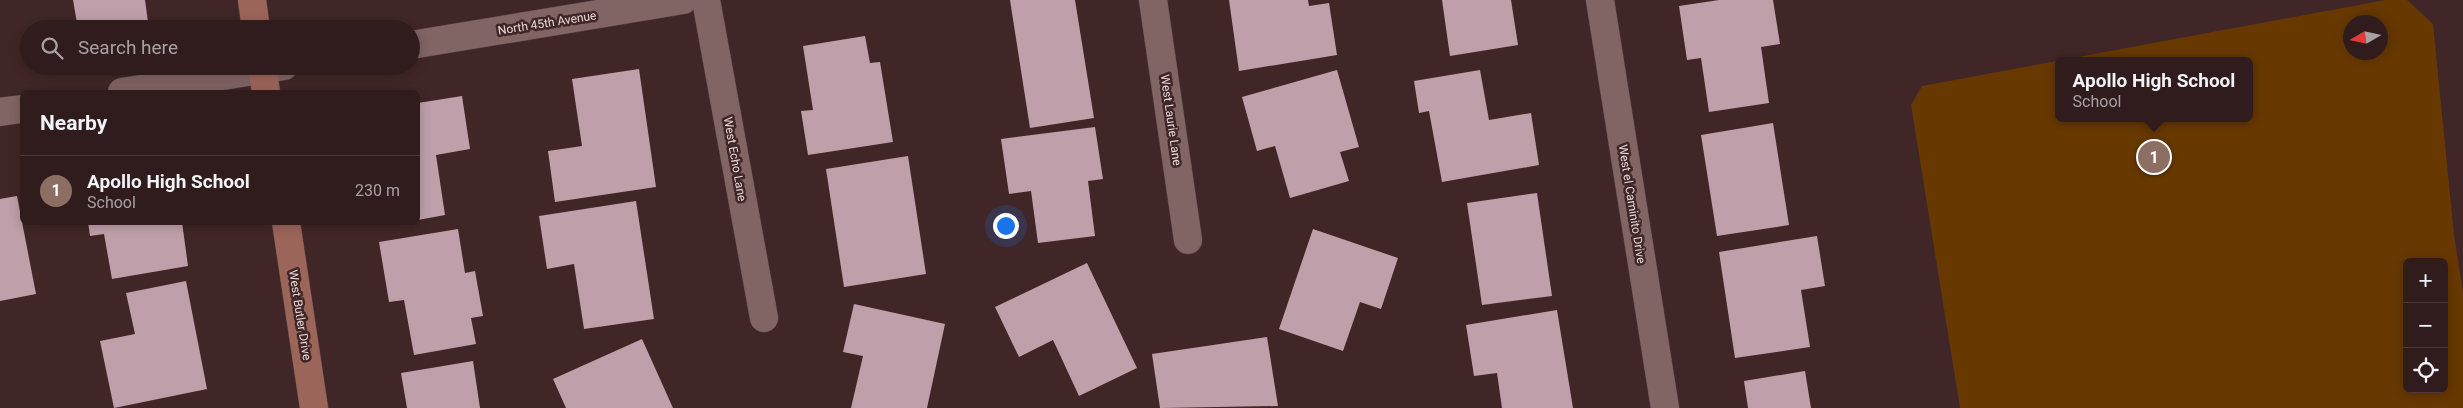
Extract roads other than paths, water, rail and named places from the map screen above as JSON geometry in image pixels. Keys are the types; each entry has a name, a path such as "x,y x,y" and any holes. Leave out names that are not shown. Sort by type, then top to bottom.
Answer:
{"street":[{"path":"252,0 255,20"},
{"name":"North 45th Avenue","path":"420,44 683,0"},
{"name":"West Echo Lane","path":"706,0 764,318"},
{"name":"West Laurie Lane","path":"1154,0 1188,240"},
{"name":"West el Caminito Drive","path":"1600,0 1665,408"},
{"path":"138,90 261,75"},
{"path":"0,112 20,109"},
{"name":"West Butler Drive","path":"286,225 314,408"}],"place":[{"name":"Apollo High School","path":"2154,157"}]}
